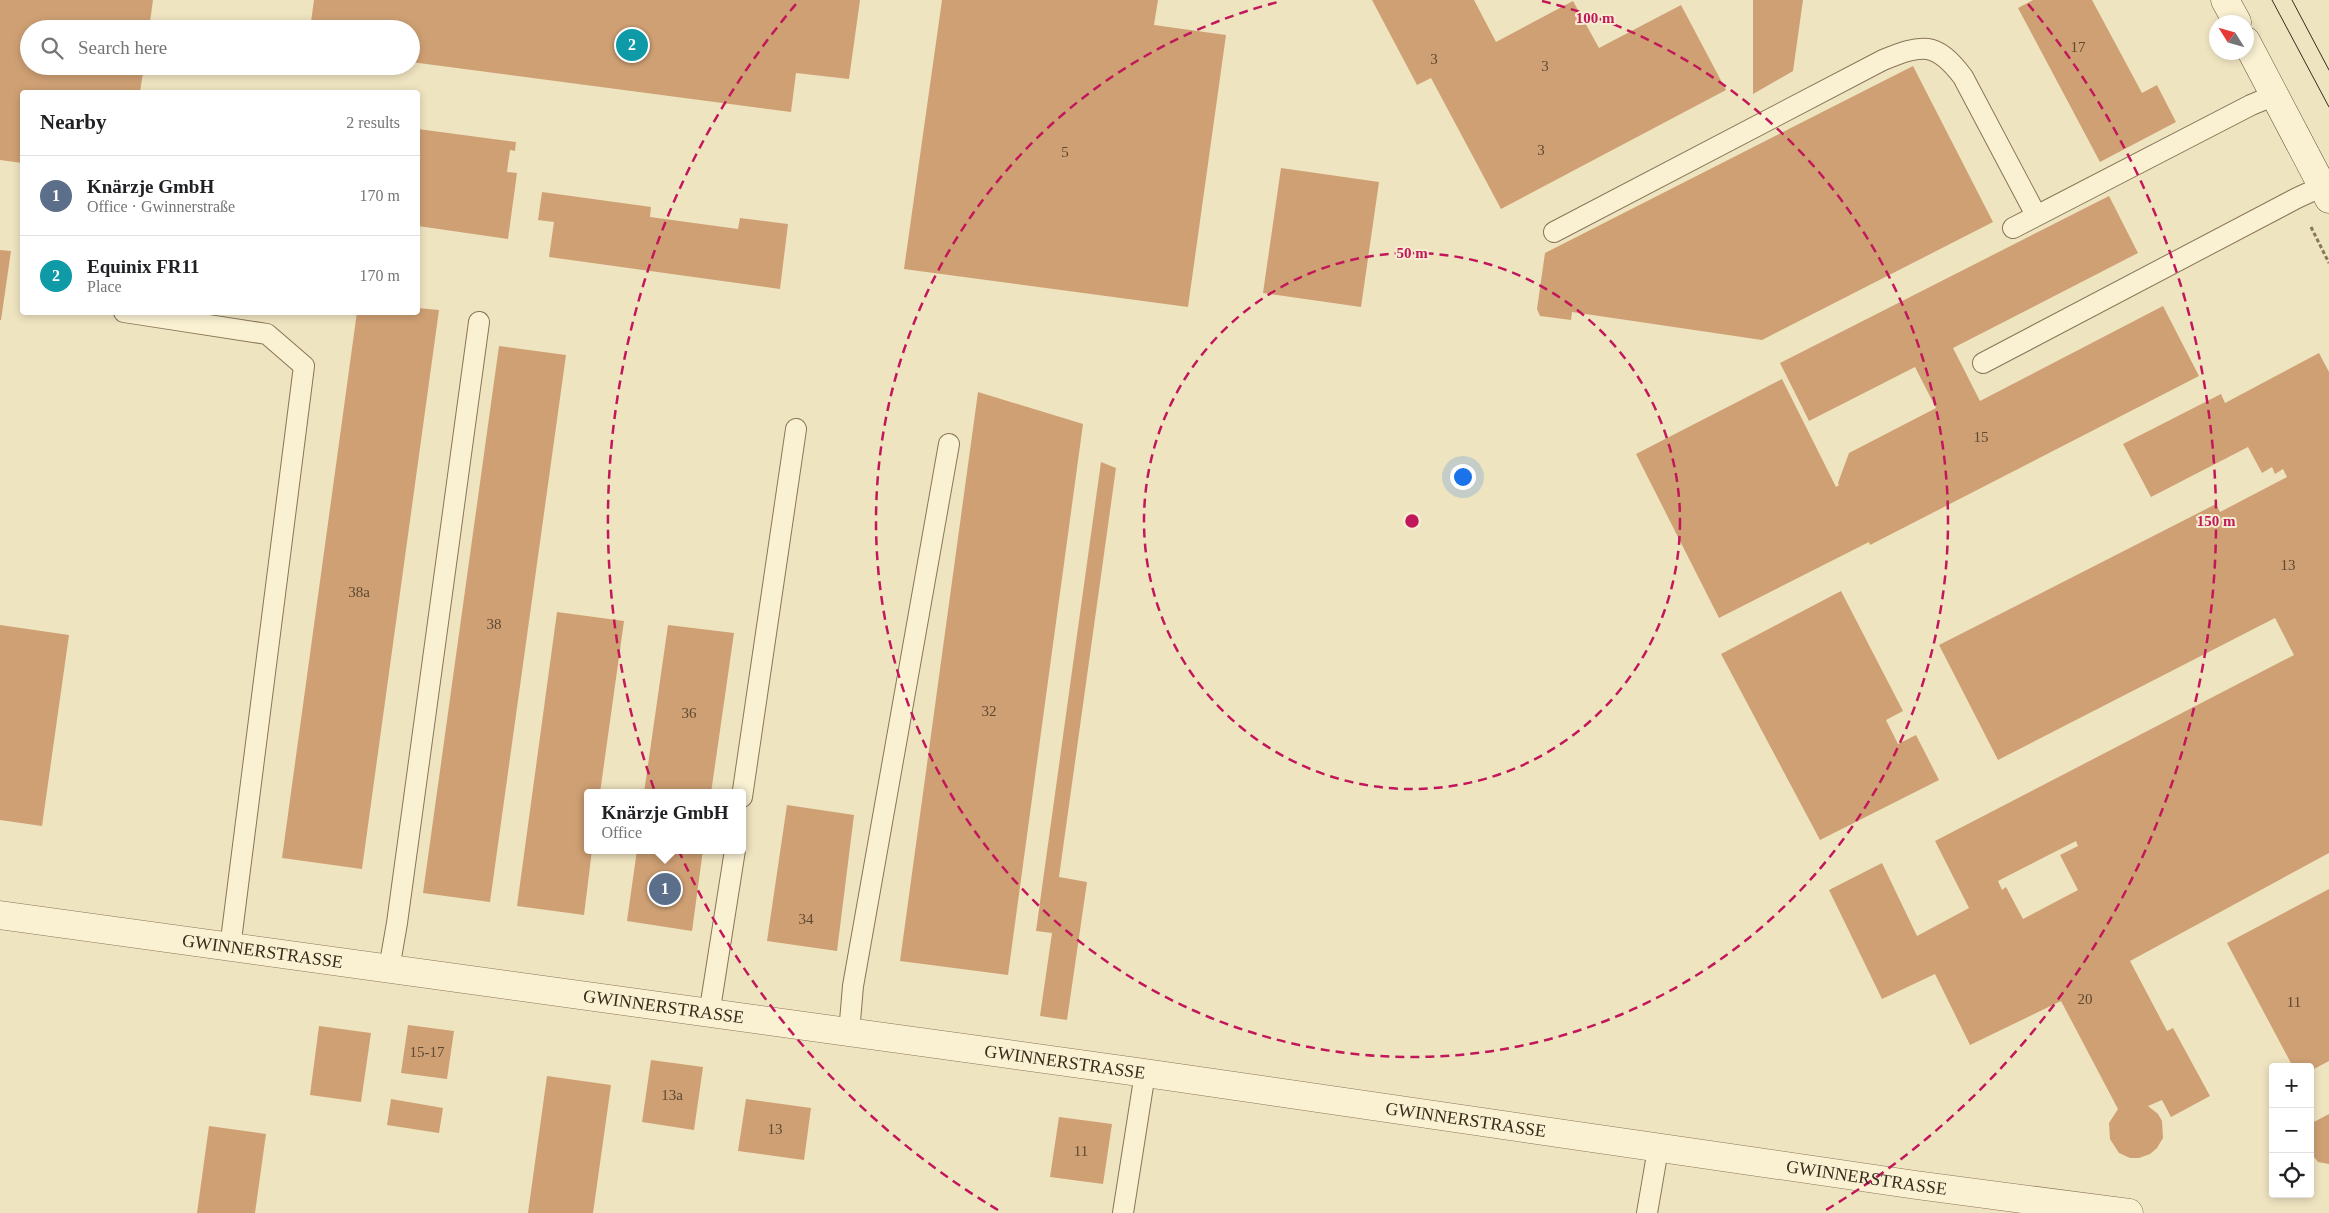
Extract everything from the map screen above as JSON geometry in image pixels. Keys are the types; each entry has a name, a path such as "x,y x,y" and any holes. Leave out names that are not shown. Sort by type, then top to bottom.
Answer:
{"street":[{"path":"2225,0 2233,15"},
{"path":"2254,56 2326,192"},
{"name":"GWINNERSTRASSE","path":"0,915 1144,1073 1658,1149 2129,1213"}],"lane":[{"path":"1554,232 1883,60 1910,49 1927,48 1952,62 1963,78 2036,215"},
{"path":"2013,228 2250,105 2275,95"},
{"path":"1983,363 2326,192"},
{"path":"144,315 267,334 304,366 230,948"},
{"path":"389,969 397,923 479,322"},
{"path":"743,789 796,429"},
{"path":"849,1033 855,976 949,444"},
{"path":"709,1014 734,854"},
{"path":"1123,1213 1144,1073"},
{"path":"1647,1213 1658,1149"}],"building":[{"path":"0,0 153,0 150,20 20,20 20,75 143,75 140,90 20,90 20,163 0,160"},
{"path":"314,0 860,0 849,79 796,73 791,112 420,63 420,20 311,20"},
{"path":"942,0 1158,0 1154,25 1226,35 1188,307 904,269"},
{"path":"1372,0 1474,0 1496,42 1573,1 1599,48 1681,5 1726,90 1501,209 1431,78 1417,85"},
{"path":"1753,0 1803,0 1793,71 1753,94"},
{"path":"2033,0 2092,0 2142,93 2157,85 2176,122 2100,162 2018,8"},
{"path":"1913,66 1993,222 1762,340 1572,312 1571,320 1540,316 1537,309 1545,253"},
{"path":"420,129 516,142 515,151 510,150 507,172 517,173 508,239 420,226"},
{"path":"1281,168 1379,182 1361,307 1263,293"},
{"path":"542,192 651,207 650,217 738,229 740,218 788,224 780,289 549,257 554,222 538,220"},
{"path":"2109,196 2138,253 1953,348 1980,401 2163,306 2199,376 1870,545 1869,542 1719,618 1636,454 1782,379 1836,487 1839,485 1838,483 1849,453 1936,408 1915,367 1809,421 1780,363"},
{"path":"0,250 11,251 1,320 0,320"},
{"path":"420,308 439,310 362,869 282,858 357,315 420,315"},
{"path":"499,346 566,355 490,902 423,893"},
{"path":"2319,353 2329,372 2329,853 2130,961 2167,1031 2173,1028 2210,1096 2171,1117 2162,1100 2148,1106 2158,1114 2162,1121 2163,1138 2157,1148 2150,1154 2139,1158 2130,1158 2119,1153 2110,1139 2109,1123 2118,1109 2061,1001 1970,1045 1935,974 1882,999 1829,890 1882,863 1917,936 1969,908 1935,841 2294,655 2275,618 1998,760 1939,645 2216,504 2220,512 2287,477 2283,469 2275,474 2272,467 2262,473 2248,447 2151,497 2123,444 2221,394 2225,403","holes":["2076,841 2078,846 2060,855 2078,890 2023,919 2006,887 2002,890 1998,881"]},
{"path":"978,392 1083,424 1008,975 900,961"},
{"path":"1101,462 1116,468 1059,877 1087,882 1067,1020 1040,1016 1052,933 1036,931"},
{"path":"1841,591 1903,711 1886,720 1898,744 1916,735 1939,780 1820,840 1721,654"},
{"path":"557,612 624,621 601,789 584,789 584,854 592,854 584,915 517,906"},
{"path":"0,625 69,635 42,826 0,820"},
{"path":"668,625 734,633 712,789 645,789"},
{"path":"787,805 854,815 837,951 767,941"},
{"path":"636,854 702,854 692,931 627,921"},
{"path":"2329,889 2329,1061 2314,1069 2314,1063 2291,1063 2227,943"},
{"path":"408,1025 454,1031 447,1079 401,1073"},
{"path":"319,1026 371,1033 361,1102 310,1095"},
{"path":"651,1060 703,1067 694,1130 642,1122"},
{"path":"547,1076 611,1085 593,1213 528,1213"},
{"path":"391,1099 443,1108 439,1133 387,1125"},
{"path":"746,1099 811,1108 804,1160 738,1151"},
{"path":"2329,1114 2329,1164 2318,1162 2314,1157 2314,1122"},
{"path":"1059,1117 1112,1124 1103,1184 1050,1177"},
{"path":"209,1126 266,1134 255,1213 197,1213"}],"tram line":[{"path":"2272,0 2329,107"},
{"path":"2292,0 2329,70"}],"place":[{"name":"Equinix FR11","path":"632,45"},
{"name":"Knärzje GmbH","path":"665,889"}]}
